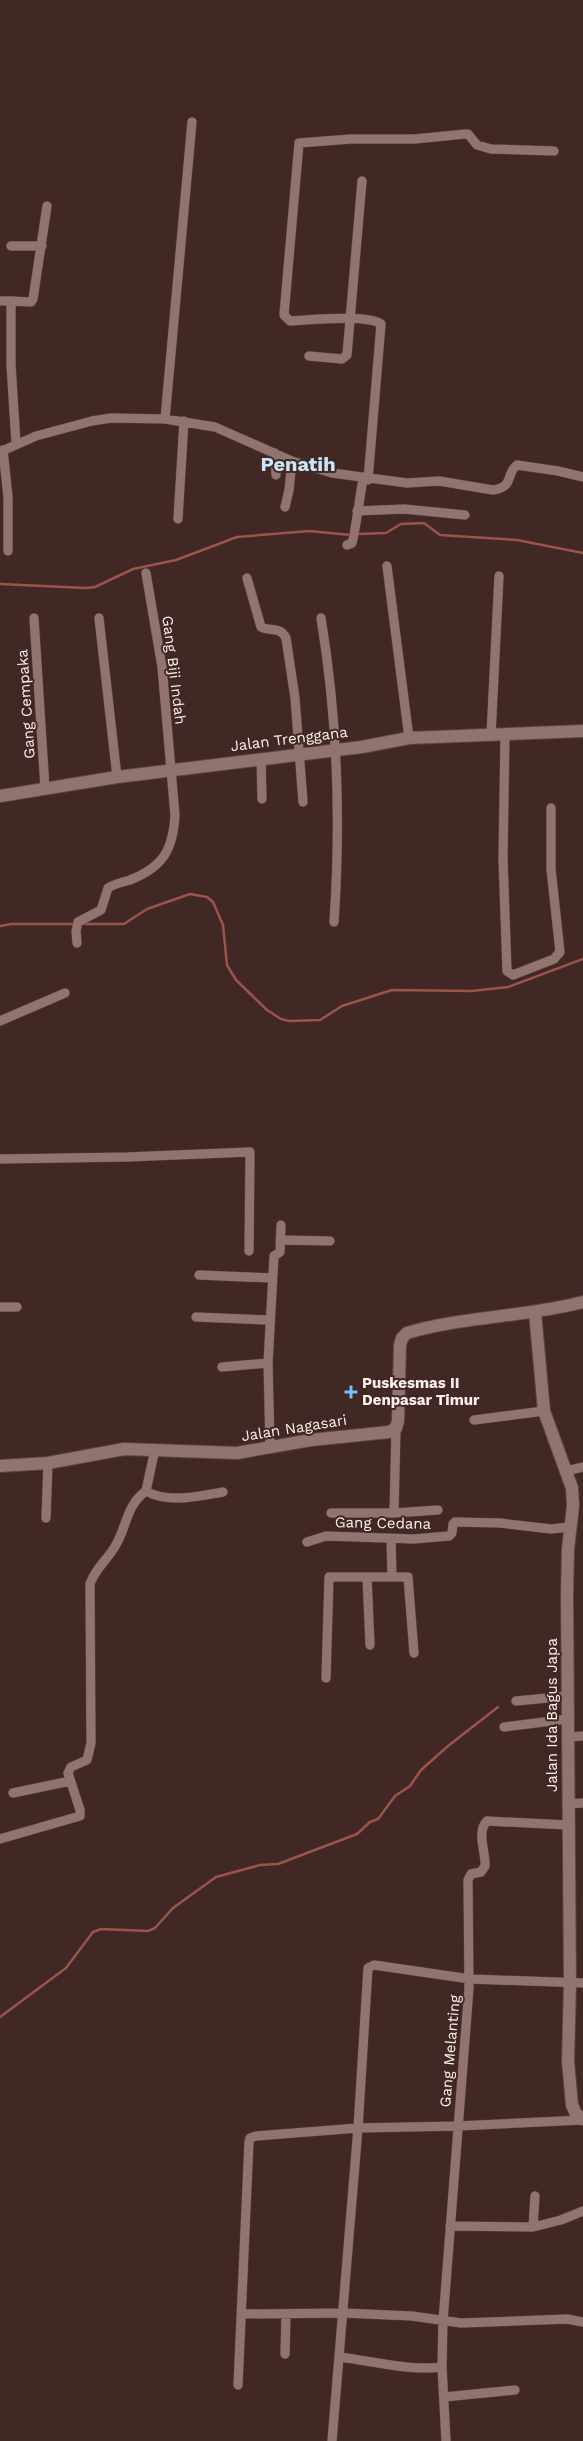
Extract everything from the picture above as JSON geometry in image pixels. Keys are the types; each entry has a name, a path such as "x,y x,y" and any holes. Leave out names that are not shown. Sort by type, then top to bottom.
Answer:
{"street":[{"path":"165,419 192,122"},
{"path":"347,545 352,543 355,537 357,511 366,479 382,329 381,324 378,322 352,319 290,321 284,315 299,143 307,141 415,138 465,134 477,145 491,150 554,151"},
{"path":"309,356 346,358 352,319 362,181"},
{"path":"0,301 31,302 33,300 47,206"},
{"path":"11,246 42,246"},
{"path":"11,302 11,365 16,443"},
{"path":"8,551 8,497 1,450 16,443 78,424 106,419 165,419 215,427 292,461 332,473 366,479 410,484 439,481 493,490 507,485 513,469 517,465 583,477"},
{"path":"178,519 184,421"},
{"path":"276,453 276,475"},
{"path":"285,507 292,461"},
{"path":"357,511 404,509 465,515"},
{"path":"386,566 409,738"},
{"name":"Gang Biji Indah","path":"77,943 76,932 78,922 101,910 108,888 153,869 168,851 171,843 174,824 162,667 146,573"},
{"path":"491,735 499,576"},
{"path":"247,578 261,628 276,629 283,632 286,638 295,698 303,802"},
{"name":"Gang Cempaka","path":"34,618 45,788"},
{"path":"99,618 117,777"},
{"path":"321,618 337,750 339,837 334,922"},
{"name":"Jalan Trenggana","path":"0,796 117,777 337,750 409,738 583,731"},
{"path":"505,735 504,912 507,971 513,975 554,959 560,952 551,869 551,808"},
{"path":"261,758 262,799"},
{"path":"0,1021 65,993"},
{"path":"0,1159 128,1157 250,1152 249,1251"},
{"path":"270,1447 268,1363 271,1278 274,1256 280,1252 281,1226"},
{"path":"280,1240 330,1241"},
{"path":"199,1275 271,1278"},
{"path":"394,1513 400,1345 404,1335 453,1322 535,1312 583,1302"},
{"path":"0,1307 17,1306"},
{"name":"Jalan Ida Bagus Japa","path":"535,1312 544,1411 572,1488 573,1506 569,1527 568,1696 568,1825 576,1983 568,2061 572,2105"},
{"path":"196,1317 269,1320"},
{"path":"222,1367 268,1363"},
{"path":"474,1420 544,1411"},
{"name":"Jalan Nagasari","path":"0,1466 48,1463 109,1450 155,1449 226,1453 310,1440 389,1432 396,1428"},
{"path":"0,1839 80,1816 80,1810 70,1781 69,1770 87,1760 91,1743 90,1584 98,1568 114,1548 136,1498 146,1491 155,1449"},
{"path":"46,1518 48,1463"},
{"path":"566,1472 583,1467"},
{"path":"146,1491 154,1496 166,1498 223,1492"},
{"path":"332,1513 394,1513 438,1510"},
{"name":"Gang Cedana","path":"307,1542 326,1536 390,1539 449,1536 452,1533 455,1522 500,1523 551,1529 569,1527"},
{"path":"390,1539 392,1577"},
{"path":"326,1678 329,1577 408,1577 414,1653"},
{"path":"367,1577 370,1645"},
{"path":"516,1701 568,1696"},
{"path":"504,1727 568,1719"},
{"path":"568,1737 583,1736"},
{"path":"12,1793 70,1781"},
{"path":"568,1804 583,1803"},
{"name":"Gang Melanting","path":"446,2441 442,2367 443,2320 470,1979 468,1880 471,1874 481,1872 485,1866 483,1825 491,1821 568,1825"},
{"path":"332,2441 358,2128 368,1968 374,1965 470,1979 576,1983"},
{"path":"555,2122 572,2105 576,2114 583,2120"},
{"path":"238,2385 248,2146 250,2138 358,2128 458,2126 583,2120"},
{"path":"533,2227 535,2196"},
{"path":"450,2226 533,2227 561,2220 583,2211"},
{"path":"242,2314 343,2314 429,2317 469,2323 567,2319 581,2320 583,2322"},
{"path":"285,2354 286,2314"},
{"path":"339,2357 398,2367 426,2369 442,2367"},
{"path":"444,2397 515,2390"}],"waterway":[{"path":"357,534 386,533 401,524 424,523 440,535 517,540 583,553"},
{"path":"0,584 95,587 133,569 176,560 237,537 309,531 351,535"},
{"path":"81,924 124,924 147,909 190,894 207,897 213,902 223,925 227,965 236,980 267,1010 281,1019 289,1021 320,1020 342,1006 392,990 472,991 508,987 583,959"},
{"path":"0,926 11,924 76,924"},
{"path":"0,2017 66,1968 93,1932 101,1929 148,1931 155,1928 173,1908 216,1877 260,1865 278,1864 357,1834 370,1822 378,1819 395,1796 410,1786 421,1770 498,1707"}],"place":[{"name":"Puskesmas II Denpasar Timur","path":"351,1392"}],"district":[{"name":"Penatih","path":"298,464"}]}
